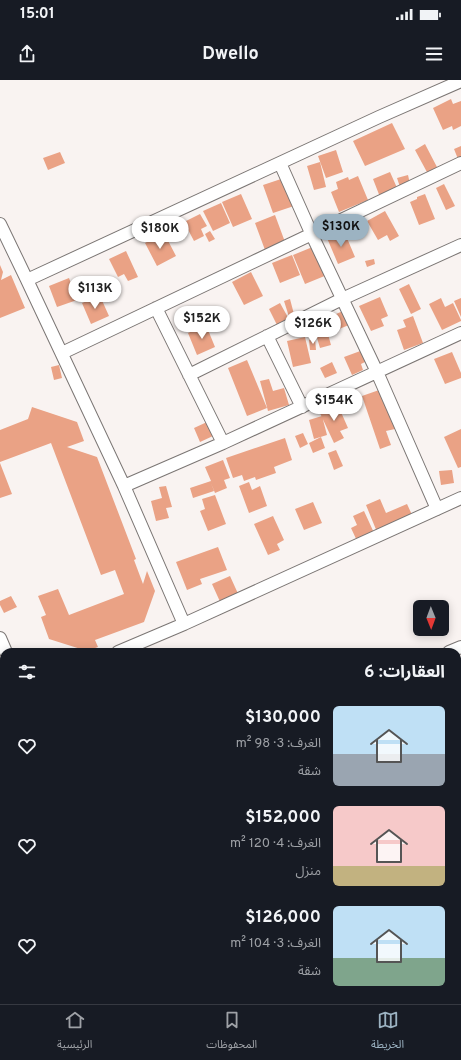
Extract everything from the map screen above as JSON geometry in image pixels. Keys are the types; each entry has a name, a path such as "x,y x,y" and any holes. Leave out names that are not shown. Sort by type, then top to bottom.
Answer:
{"street":[{"path":"28,280 379,117 461,81"},
{"path":"280,163 312,235 377,372 437,509"},
{"path":"62,354 461,163"},
{"path":"0,224 28,280 124,486 184,624"},
{"path":"189,375 342,299 461,245"},
{"path":"156,308 223,443"},
{"path":"124,486 223,443 461,333"},
{"path":"267,336 302,407"},
{"path":"127,648 184,624 461,498"},
{"path":"0,638 4,648"}],"building":[{"path":"451,99 453,104 461,101 461,126 453,130 452,126 443,130 433,108"},
{"path":"392,123 405,149 365,166 353,141"},
{"path":"425,144 438,169 428,174 415,150"},
{"path":"461,146 461,157 458,159 454,149"},
{"path":"336,150 343,172 326,178 318,156"},
{"path":"60,152 65,163 48,170 43,158"},
{"path":"320,162 326,187 314,190 307,166"},
{"path":"390,172 398,190 380,197 373,179"},
{"path":"408,175 410,184 400,187 397,178"},
{"path":"358,176 368,200 339,212 331,192 338,189 336,182 348,177 349,180"},
{"path":"284,178 294,206 273,213 263,185"},
{"path":"444,184 455,206 446,210 436,188"},
{"path":"241,194 252,219 233,227 222,202"},
{"path":"425,194 435,219 419,225 410,202"},
{"path":"221,203 230,223 213,231 203,211"},
{"path":"385,211 399,236 390,241 387,235 378,240 367,221"},
{"path":"200,214 207,226 201,229 204,236 194,241 184,222"},
{"path":"275,215 285,242 265,250 255,223"},
{"path":"210,231 215,239 209,242 205,234"},
{"path":"344,231 355,257 338,264 327,238"},
{"path":"164,233 176,256 157,266 145,243"},
{"path":"315,246 327,275 305,284 293,255"},
{"path":"126,251 138,277 128,281 124,274 118,277 109,259"},
{"path":"292,255 300,275 280,283 272,263"},
{"path":"374,259 375,264 367,267 365,261"},
{"path":"0,265 3,272 1,280 11,275 25,308 0,318"},
{"path":"251,272 263,296 244,305 232,282"},
{"path":"69,278 77,300 57,307 49,286"},
{"path":"409,284 421,309 411,314 399,289"},
{"path":"100,296 109,316 91,324 82,303"},
{"path":"380,297 388,316 381,319 384,326 371,331 359,306"},
{"path":"441,298 445,307 453,303 461,320 442,330 429,304"},
{"path":"461,298 461,317 454,301"},
{"path":"290,299 295,318 290,320 284,301"},
{"path":"280,303 290,321 278,327 269,309"},
{"path":"343,311 349,325 334,331 329,317"},
{"path":"413,316 423,343 404,350 397,330 406,327 403,320"},
{"path":"206,325 215,347 197,355 188,333"},
{"path":"326,327 331,345 320,348 315,331"},
{"path":"305,337 311,363 293,367 287,341"},
{"path":"315,339 316,350 310,350 309,340"},
{"path":"363,350 367,361 361,364 363,370 352,375 344,357"},
{"path":"452,352 461,373 461,378 445,384 434,359"},
{"path":"247,360 267,408 247,416 228,368"},
{"path":"332,362 337,373 325,378 320,368"},
{"path":"59,365 62,378 54,380 51,367"},
{"path":"269,379 273,391 284,388 289,405 268,411 260,381"},
{"path":"382,389 395,429 386,431 391,445 380,449 362,396"},
{"path":"337,403 348,428 340,431 344,438 334,443 319,411"},
{"path":"32,407 77,422 84,441 67,447 97,457 136,559 134,560 143,584 147,571 155,591 144,622 95,640 98,647 95,648 78,648 49,639 41,617 46,615 38,596 58,589 69,615 124,594 115,570 101,575 51,443 0,462 0,430 28,419"},
{"path":"322,416 327,435 314,439 309,420"},
{"path":"207,422 213,436 200,442 194,428"},
{"path":"461,429 461,467 458,468 444,437"},
{"path":"303,433 308,444 300,448 295,436"},
{"path":"321,437 325,448 313,453 309,443"},
{"path":"285,438 292,460 274,467 276,473 256,480 255,477 244,481 242,475 233,478 226,458"},
{"path":"336,450 343,466 334,470 328,453"},
{"path":"223,460 230,478 224,480 227,488 215,493 211,483 214,491 193,498 190,488 211,481 205,467"},
{"path":"0,463 12,494 0,498"},
{"path":"452,470 454,483 441,485 439,471"},
{"path":"249,482 252,490 260,486 267,506 249,513 239,486"},
{"path":"166,486 172,507 166,508 169,518 156,521 151,501 162,498 159,487"},
{"path":"215,495 226,524 208,531 200,511 205,509 202,499"},
{"path":"380,499 386,513 407,504 413,517 377,532 366,505"},
{"path":"313,502 322,523 304,530 295,509"},
{"path":"364,511 375,535 358,543 351,528 357,525 353,516"},
{"path":"273,516 284,540 277,544 280,550 268,555 254,524"},
{"path":"218,547 227,570 200,579 202,584 187,590 176,562"},
{"path":"230,576 240,598 222,606 212,584"},
{"path":"11,596 17,607 4,613 0,605 0,601"}]}
